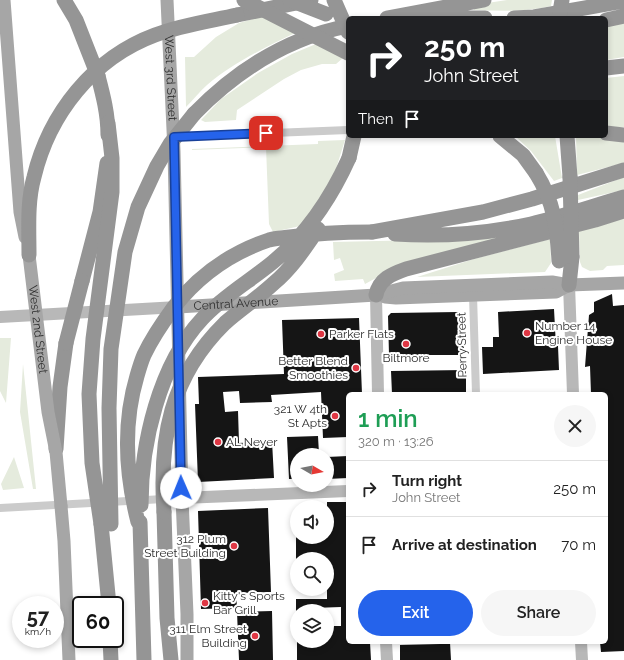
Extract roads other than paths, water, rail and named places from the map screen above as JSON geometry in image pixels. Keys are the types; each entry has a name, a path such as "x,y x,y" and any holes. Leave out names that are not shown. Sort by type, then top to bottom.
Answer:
{"highway":[{"path":"64,0 76,20 98,76 108,123 112,158 112,192 93,339 89,394 92,463 106,524"},
{"path":"244,0 346,52"},
{"path":"289,0 346,23"},
{"path":"29,255 30,197 35,172 51,128 68,102 101,66 138,43 170,30 311,0"},
{"path":"334,0 346,27"},
{"path":"398,16 484,0"},
{"path":"559,16 562,0"},
{"path":"540,16 624,1"},
{"path":"608,20 624,16"},
{"path":"109,596 106,524 111,349 125,252 138,207 154,172 170,144 194,114 226,84 240,73 276,51 326,30 346,25"},
{"path":"608,68 624,66"},
{"path":"56,452 60,386 66,343 100,212 107,160 108,123"},
{"path":"608,133 624,135"},
{"path":"171,660 167,618 162,480 166,442 173,406 186,374 197,356 215,334 237,313 285,273 319,228 349,158 354,138"},
{"path":"502,138 522,155 536,172 546,190 553,208 557,233 565,259"},
{"path":"567,138 565,259 561,271 569,285"},
{"path":"144,660 139,527 141,488 150,428 167,375 189,334 203,318 216,305 273,262 317,216 334,189 349,158"},
{"path":"372,232 483,212 532,199 624,170"},
{"path":"139,527 129,473 128,430 131,402 143,356 160,325 184,294 208,272 235,254 271,239 334,232 460,235 497,231 532,224 624,197"},
{"path":"376,295 378,287 384,279 394,273 574,226 624,211"},
{"path":"110,648 111,660"}],"main road":[{"name":"West 2nd Street","path":"4,0 3,23 20,212 29,255 48,412 56,452 64,541 69,659"},
{"name":"West 3rd Street","path":"167,0 174,137 187,660"},
{"name":"Central Avenue","path":"178,307 376,295 404,288 552,282 569,285 624,284"},
{"name":"Central Avenue","path":"376,295 396,298 556,292 569,285"}],"street":[{"path":"174,137 346,130"},
{"path":"569,285 573,392"},
{"path":"376,295 378,392"},
{"name":"Perry Street","path":"473,295 476,392"},
{"name":"Central Avenue","path":"2,317 178,307"},
{"path":"0,508 346,491"},
{"path":"386,644 387,660"},
{"path":"581,644 582,660"}],"place":[{"name":"Number 14 Engine House","path":"527,333"},
{"name":"Parker Flats","path":"321,334"},
{"name":"Biltmore","path":"406,344"},
{"name":"Better Blend Smoothies","path":"356,368"},
{"name":"321 W 4th St Apts","path":"335,416"},
{"name":"AL Neyer","path":"218,442"},
{"name":"312 Plum Street Building","path":"234,546"},
{"name":"Kitty's Sports Bar Grill","path":"205,603"},
{"name":"311 Elm Street Building","path":"255,636"}]}
